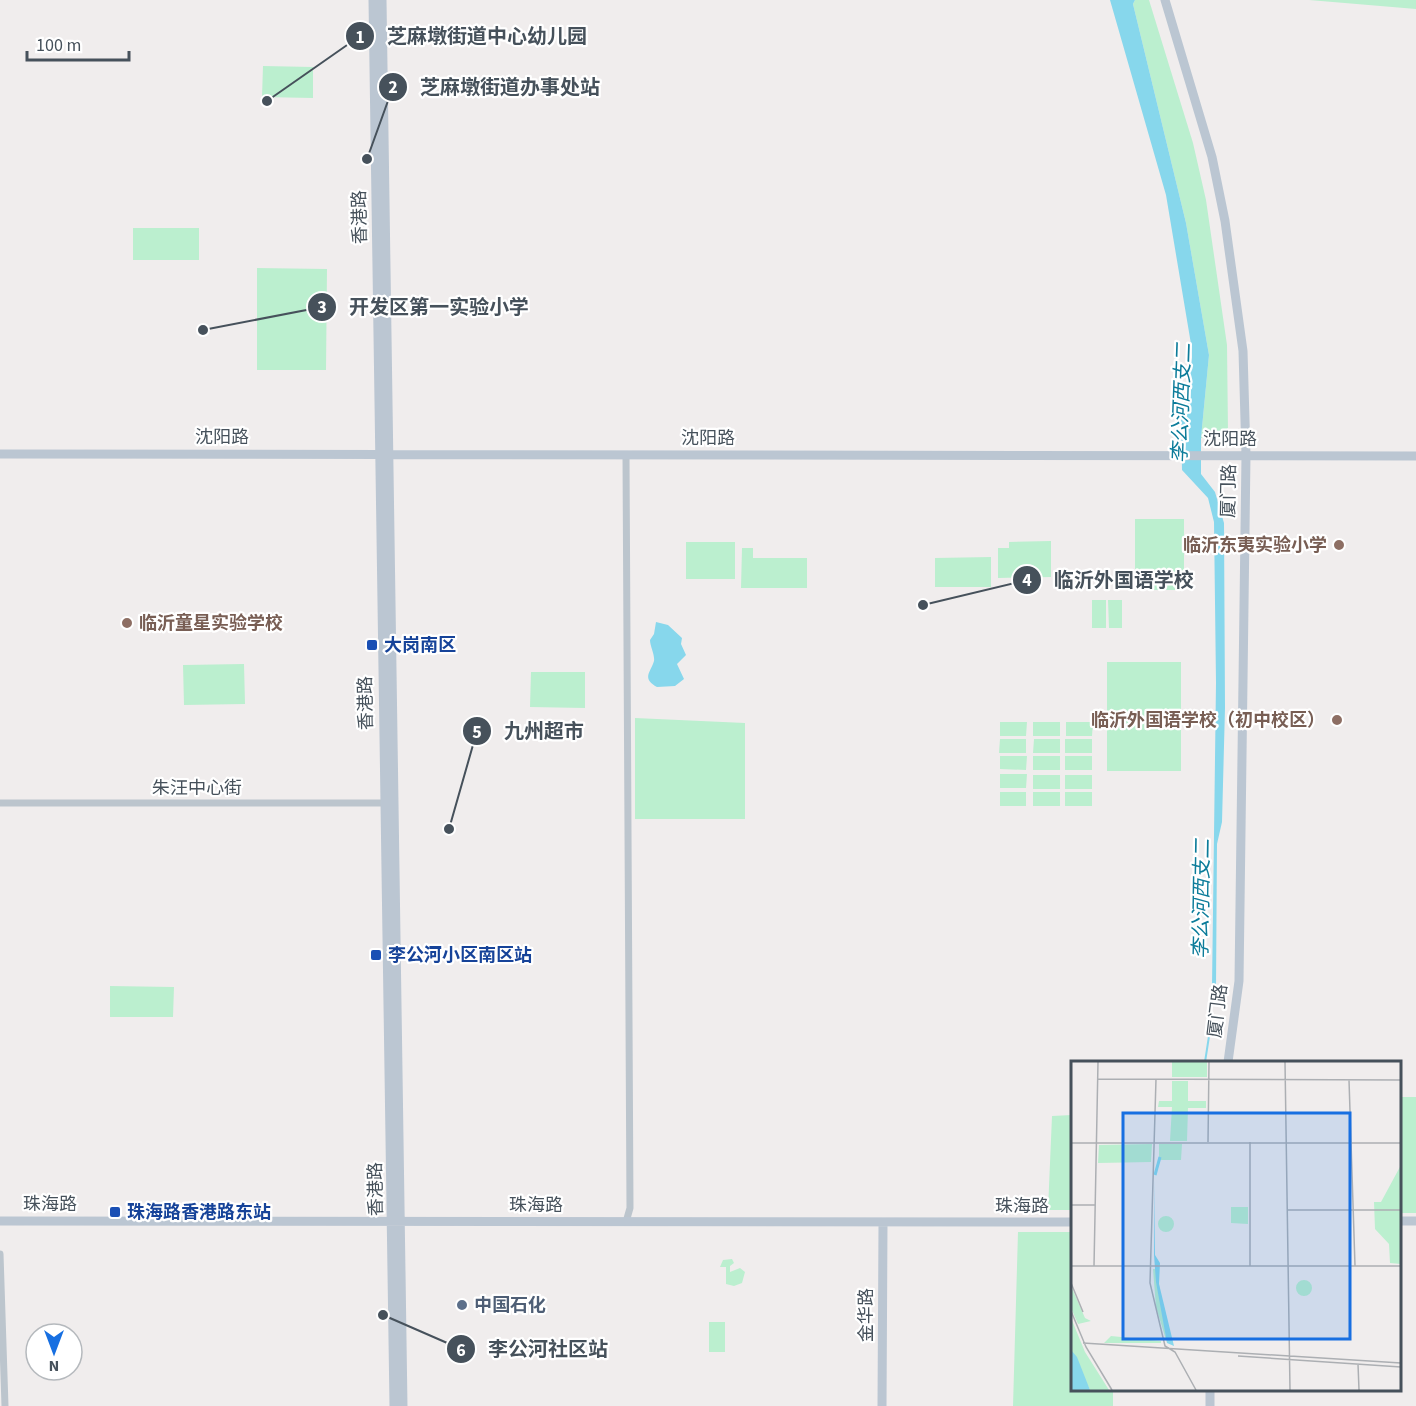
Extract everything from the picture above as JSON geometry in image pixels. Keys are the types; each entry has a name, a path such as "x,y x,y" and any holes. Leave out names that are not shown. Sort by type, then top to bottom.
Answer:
{"main road":[{"name":"香港路","path":"373,0 384,454"},
{"name":"香港路","path":"382,0 388,803 403,1406"},
{"name":"厦门路","path":"1165,0 1212,157 1225,220 1243,351 1246,455 1239,981 1228,1061"},
{"name":"沈阳路","path":"0,454 1416,456"},
{"name":"香港路","path":"394,1406 397,1220"},
{"name":"珠海路","path":"0,1221 397,1220 883,1224 1071,1222"},
{"name":"金华路","path":"882,1406 883,1224"}],"street":[{"path":"626,455 630,1196 626,1222"},
{"name":"朱汪中心街","path":"0,803 388,803"},
{"path":"0,1254 5,1406"}],"green space":[{"path":"1135,0 1149,0 1193,143 1206,200 1227,345 1228,432 1224,439 1201,438 1209,355 1186,223 1133,4"},
{"path":"1309,0 1416,0 1416,9"},
{"path":"263,66 313,67 313,98 262,97"},
{"path":"133,228 199,228 199,260 133,260"},
{"path":"257,268 327,269 326,370 257,370"},
{"path":"1135,519 1184,519 1184,590 1135,590"},
{"path":"1051,541 1051,577 998,578 998,548 1009,548 1009,542"},
{"path":"686,542 735,542 735,579 686,579"},
{"path":"742,548 753,548 753,558 807,558 807,588 741,588"},
{"path":"991,557 991,587 935,587 935,558"},
{"path":"1092,600 1106,600 1106,628 1092,628"},
{"path":"1108,600 1122,600 1122,628 1109,628"},
{"path":"1107,662 1181,662 1181,771 1107,771"},
{"path":"244,664 245,704 184,705 183,665"},
{"path":"531,672 585,672 585,708 530,707"},
{"path":"635,718 745,723 745,819 635,819"},
{"path":"1000,722 1027,722 1026,736 1000,736"},
{"path":"1033,722 1060,722 1060,736 1033,736"},
{"path":"1066,722 1093,722 1092,736 1066,736"},
{"path":"1000,739 1026,739 1026,753 999,753"},
{"path":"1034,739 1060,739 1060,753 1033,753"},
{"path":"1065,739 1092,739 1092,753 1065,753"},
{"path":"1000,756 1027,756 1026,770 1000,769"},
{"path":"1033,756 1060,756 1060,770 1033,770"},
{"path":"1065,756 1092,756 1092,770 1065,770"},
{"path":"1000,774 1027,774 1026,788 1000,788"},
{"path":"1033,775 1060,775 1060,789 1033,789"},
{"path":"1065,775 1092,775 1092,789 1065,789"},
{"path":"1000,792 1026,792 1026,806 1000,806"},
{"path":"1033,792 1060,792 1060,806 1033,806"},
{"path":"1065,792 1092,792 1092,806 1065,806"},
{"path":"110,986 174,987 173,1017 110,1017"},
{"path":"1401,1097 1416,1097 1416,1213 1401,1213"},
{"path":"1071,1115 1071,1210 1048,1210 1052,1116"},
{"path":"1018,1232 1071,1232 1071,1391 1113,1391 1113,1406 1013,1406"},
{"path":"732,1259 734,1263 730,1266 730,1272 740,1268 745,1272 742,1283 734,1286 726,1284 726,1267 720,1267 723,1260"},
{"path":"709,1322 725,1322 725,1352 709,1352"}],"water":[{"path":"1110,0 1135,0 1133,4 1186,223 1209,355 1201,438 1201,474 1215,492 1224,523 1225,708 1222,822 1217,844 1216,987 1212,987 1216,683 1214,522 1208,498 1182,470 1181,420 1192,357 1191,344 1166,195"},
{"path":"656,622 668,625 682,638 681,644 686,655 677,664 684,679 675,686 657,687 648,678 654,659 650,640 654,634"}],"waterway":[{"name":"李公河西支二","path":"1205,1061 1212,1017"}],"place":[{"name":"芝麻墩街道中心幼儿园","path":"267,101"},
{"name":"芝麻墩街道办事处站","path":"367,159"},
{"name":"开发区第一实验小学","path":"203,330"},
{"name":"临沂东夷实验小学","path":"1339,545"},
{"name":"临沂外国语学校","path":"923,605"},
{"name":"临沂童星实验学校","path":"127,623"},
{"name":"大岗南区","path":"372,645"},
{"name":"临沂外国语学校（初中校区）","path":"1337,720"},
{"name":"九州超市","path":"449,829"},
{"name":"李公河小区南区站","path":"376,955"},
{"name":"珠海路香港路东站","path":"115,1212"},
{"name":"中国石化","path":"462,1305"},
{"name":"李公河社区站","path":"383,1315"}]}
